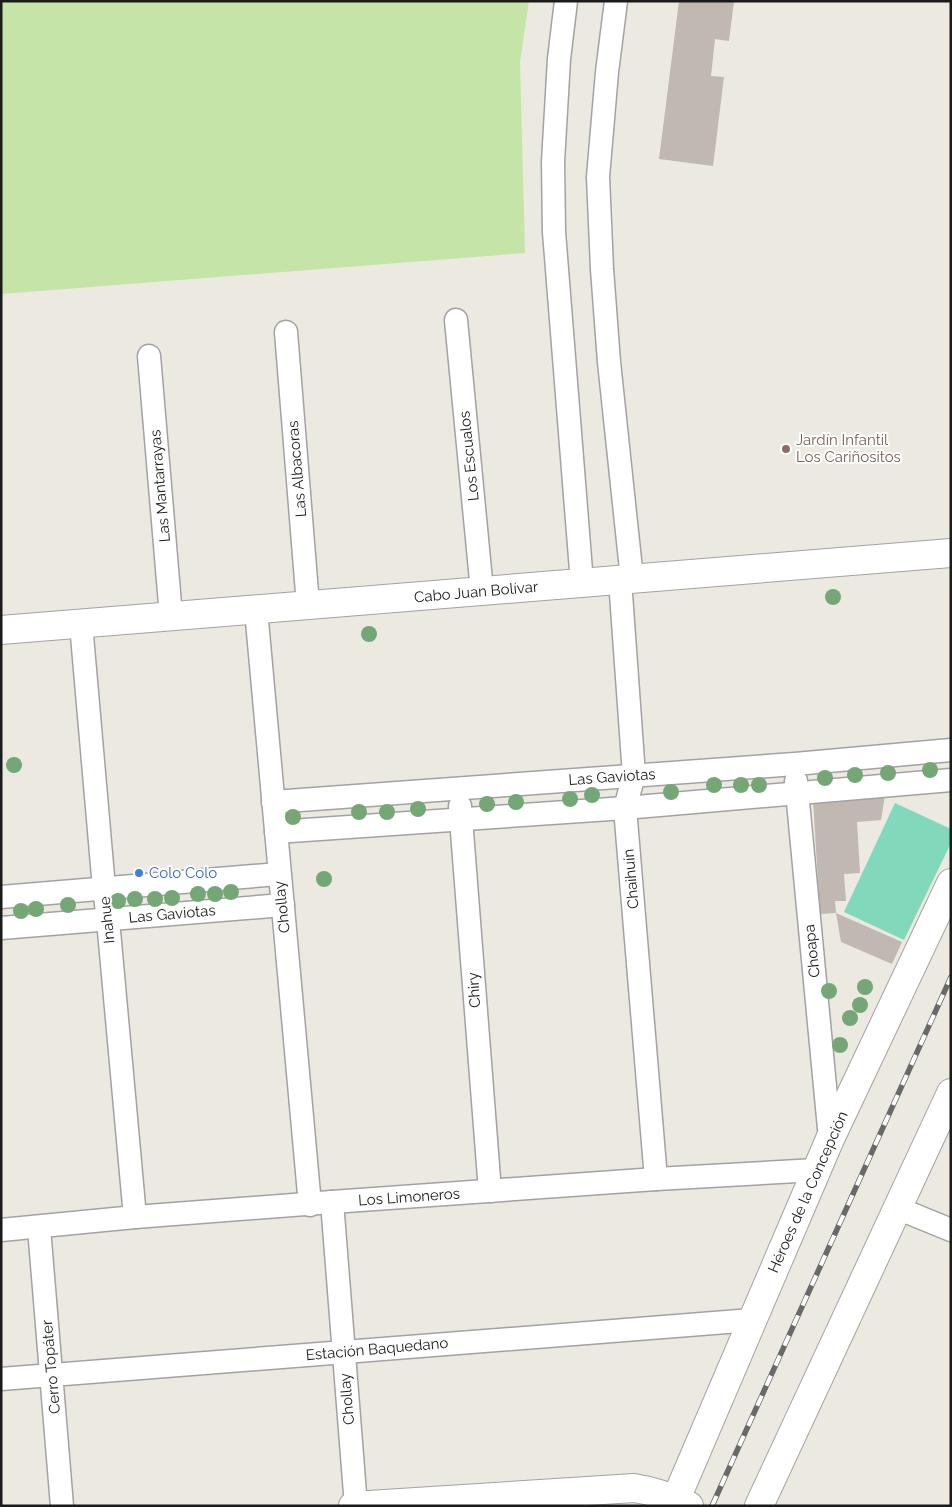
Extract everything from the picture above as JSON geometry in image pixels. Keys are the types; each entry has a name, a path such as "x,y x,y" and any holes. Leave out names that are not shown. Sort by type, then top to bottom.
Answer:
{"street":[{"path":"566,1 559,59 553,162 554,232 582,583"},
{"name":"Chaihuín","path":"616,1 607,72 598,177 609,362 626,579 634,775 625,808 656,1179"},
{"name":"Los Escualos","path":"456,320 482,591"},
{"name":"Las Albacoras","path":"286,332 308,605"},
{"name":"Las Mantarrayas","path":"149,356 171,616"},
{"name":"Cabo Juan Bolívar","path":"1,630 951,553"},
{"name":"Chollay","path":"256,610 310,1205"},
{"name":"Inahue","path":"81,624 135,1217"},
{"name":"Las Gaviotas","path":"273,802 795,764 951,750"},
{"name":"Choapa","path":"795,764 830,1139"},
{"path":"276,832 625,808 951,780"},
{"name":"Chiry","path":"459,789 490,1191"},
{"name":"Las Gaviotas","path":"1,897 279,874"},
{"name":"Héroes de la Concepción","path":"680,1504 752,1320 816,1170 951,883"},
{"name":"Las Gaviotas","path":"1,928 283,906"},
{"path":"759,1506 951,1093"},
{"name":"Los Limoneros","path":"1,1230 38,1228 135,1217 332,1202 656,1179 816,1170"},
{"name":"Chollay","path":"332,1202 355,1506"},
{"path":"898,1208 951,1230"},
{"name":"Cerro Topáter","path":"38,1228 62,1506"},
{"name":"Estación Baquedano","path":"1,1379 752,1320"},
{"path":"355,1506 634,1488 650,1490 680,1504"}],"green space":[{"path":"1,1 529,1 520,62 525,253 1,294"},
{"path":"895,803 951,829 951,843 904,940 844,912"}],"building":[{"path":"679,1 734,1 729,41 715,39 711,76 724,77 713,166 659,159"},
{"path":"885,795 881,820 857,822 860,873 844,874 846,901 835,901 836,913 820,914 813,800"},
{"path":"836,913 902,942 892,964 841,942"}],"railway":[{"path":"712,1506 951,977"}],"place":[{"name":"Jardín Infantil Los Cariñositos","path":"786,449"},
{"name":"Colo Colo","path":"139,873"}]}
